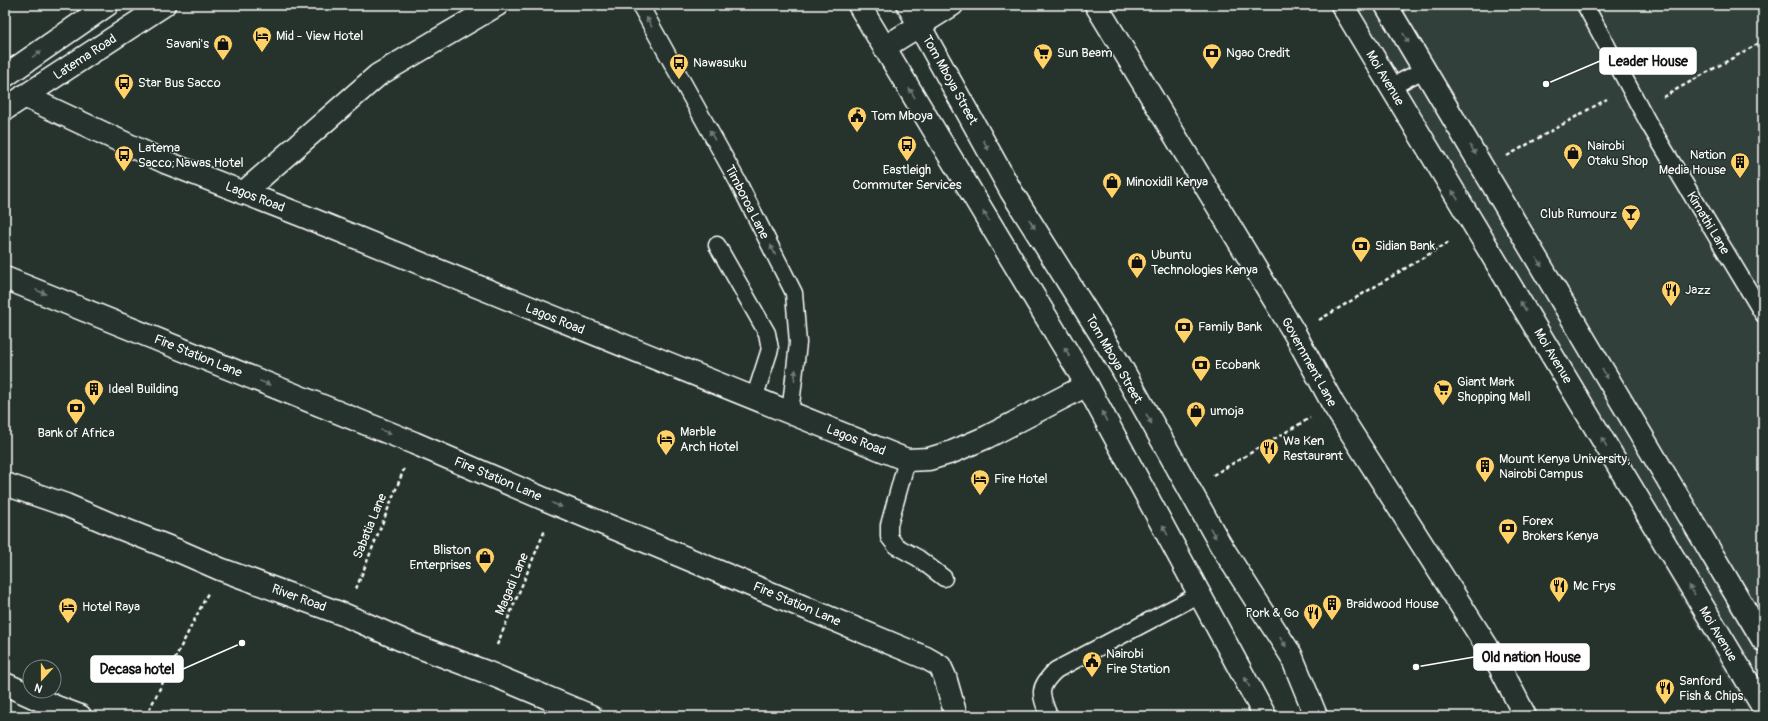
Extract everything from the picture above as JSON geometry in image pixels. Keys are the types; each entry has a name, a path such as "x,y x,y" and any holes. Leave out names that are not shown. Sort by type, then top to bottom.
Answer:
{"street":[{"path":"5,76 107,5"},
{"path":"116,5 130,27"},
{"name":"Latema Road","path":"5,109 164,5"},
{"path":"244,193 378,75 497,5"},
{"path":"859,5 1087,386 1265,716"},
{"name":"Tom Mboya Street","path":"908,5 1012,191 1120,365 1188,490 1220,544 1291,655 1316,716"},
{"path":"885,47 952,5"},
{"name":"Government Lane","path":"1096,5 1294,334 1333,404 1500,667 1525,716"},
{"name":"Moi Avenue","path":"1342,5 1450,187 1476,226 1763,707"},
{"path":"1386,5 1763,640"},
{"name":"Lagos Road","path":"24,96 166,162 907,460 929,459 952,452 987,437 1087,386"},
{"name":"Fire Station Lane","path":"5,278 414,443 556,504 926,658 940,666 945,677 956,716"},
{"name":"River Road","path":"5,484 66,505 181,552 220,570 345,615 411,644 486,672 591,716"},
{"path":"5,684 80,716"}],"lane":[{"name":"Timboroa Lane","path":"640,5 738,182 794,293 798,343 790,414"},
{"name":"Kimathi Lane","path":"1585,5 1649,124 1763,314"},
{"path":"1390,87 1425,69"},
{"path":"717,245 767,333 770,349 754,399"},
{"path":"907,460 889,525 889,537 896,546 918,558 944,578"},
{"path":"1049,716 1041,696 1045,681 1056,670 1200,594"}],"path":[{"path":"1642,109 1763,41"},
{"path":"1484,169 1628,87"},
{"path":"1294,334 1476,226"},
{"path":"1188,490 1333,404"},
{"name":"Sabatia Lane","path":"345,615 414,443"},
{"name":"Magadi Lane","path":"486,672 556,504"},
{"path":"146,716 220,570"}],"shaded area":[{"path":"1334,5 1763,5 1763,716 1752,716 1729,680"}],"place":[{"name":"Mid - View Hotel","path":"262,53"},
{"name":"Savani's","path":"223,61"},
{"name":"Sun Beam","path":"1043,70"},
{"name":"Ngao Credit","path":"1212,70"},
{"name":"Nawasuku","path":"679,80"},
{"name":"Leader House","path":"1546,84"},
{"name":"Star Bus Sacco","path":"124,100"},
{"name":"Tom Mboya","path":"857,133"},
{"name":"Eastleigh Commuter Services","path":"907,162"},
{"name":"Nairobi Otaku Shop","path":"1573,170"},
{"name":"Latema Sacco;Nawas Hotel","path":"124,172"},
{"name":"Nation Media House","path":"1740,179"},
{"name":"Minoxidil Kenya","path":"1112,199"},
{"name":"Club Rumourz","path":"1631,231"},
{"name":"Sidian Bank","path":"1361,263"},
{"name":"Ubuntu Technologies Kenya","path":"1137,279"},
{"name":"Jazz","path":"1671,307"},
{"name":"Family Bank","path":"1184,344"},
{"name":"Ecobank","path":"1201,382"},
{"name":"Ideal Building","path":"94,406"},
{"name":"Giant Mark Shopping Mall","path":"1443,406"},
{"name":"Bank of Africa","path":"76,425"},
{"name":"umoja","path":"1196,428"},
{"name":"Marble Arch Hotel","path":"666,456"},
{"name":"Wa Ken Restaurant","path":"1269,465"},
{"name":"Mount Kenya University, Nairobi Campus","path":"1485,483"},
{"name":"Fire Hotel","path":"980,496"},
{"name":"Forex Brokers Kenya","path":"1508,545"},
{"name":"Bliston Enterprises","path":"485,574"},
{"name":"Mc Frys","path":"1559,603"},
{"name":"Braidwood House","path":"1332,621"},
{"name":"Hotel Raya","path":"68,624"},
{"name":"Pork & Go","path":"1313,630"},
{"name":"Decasa hotel","path":"242,643"},
{"name":"Old nation House","path":"1416,667"},
{"name":"Nairobi Fire Station","path":"1092,678"},
{"name":"Sanford Fish & Chips","path":"1665,705"}]}
